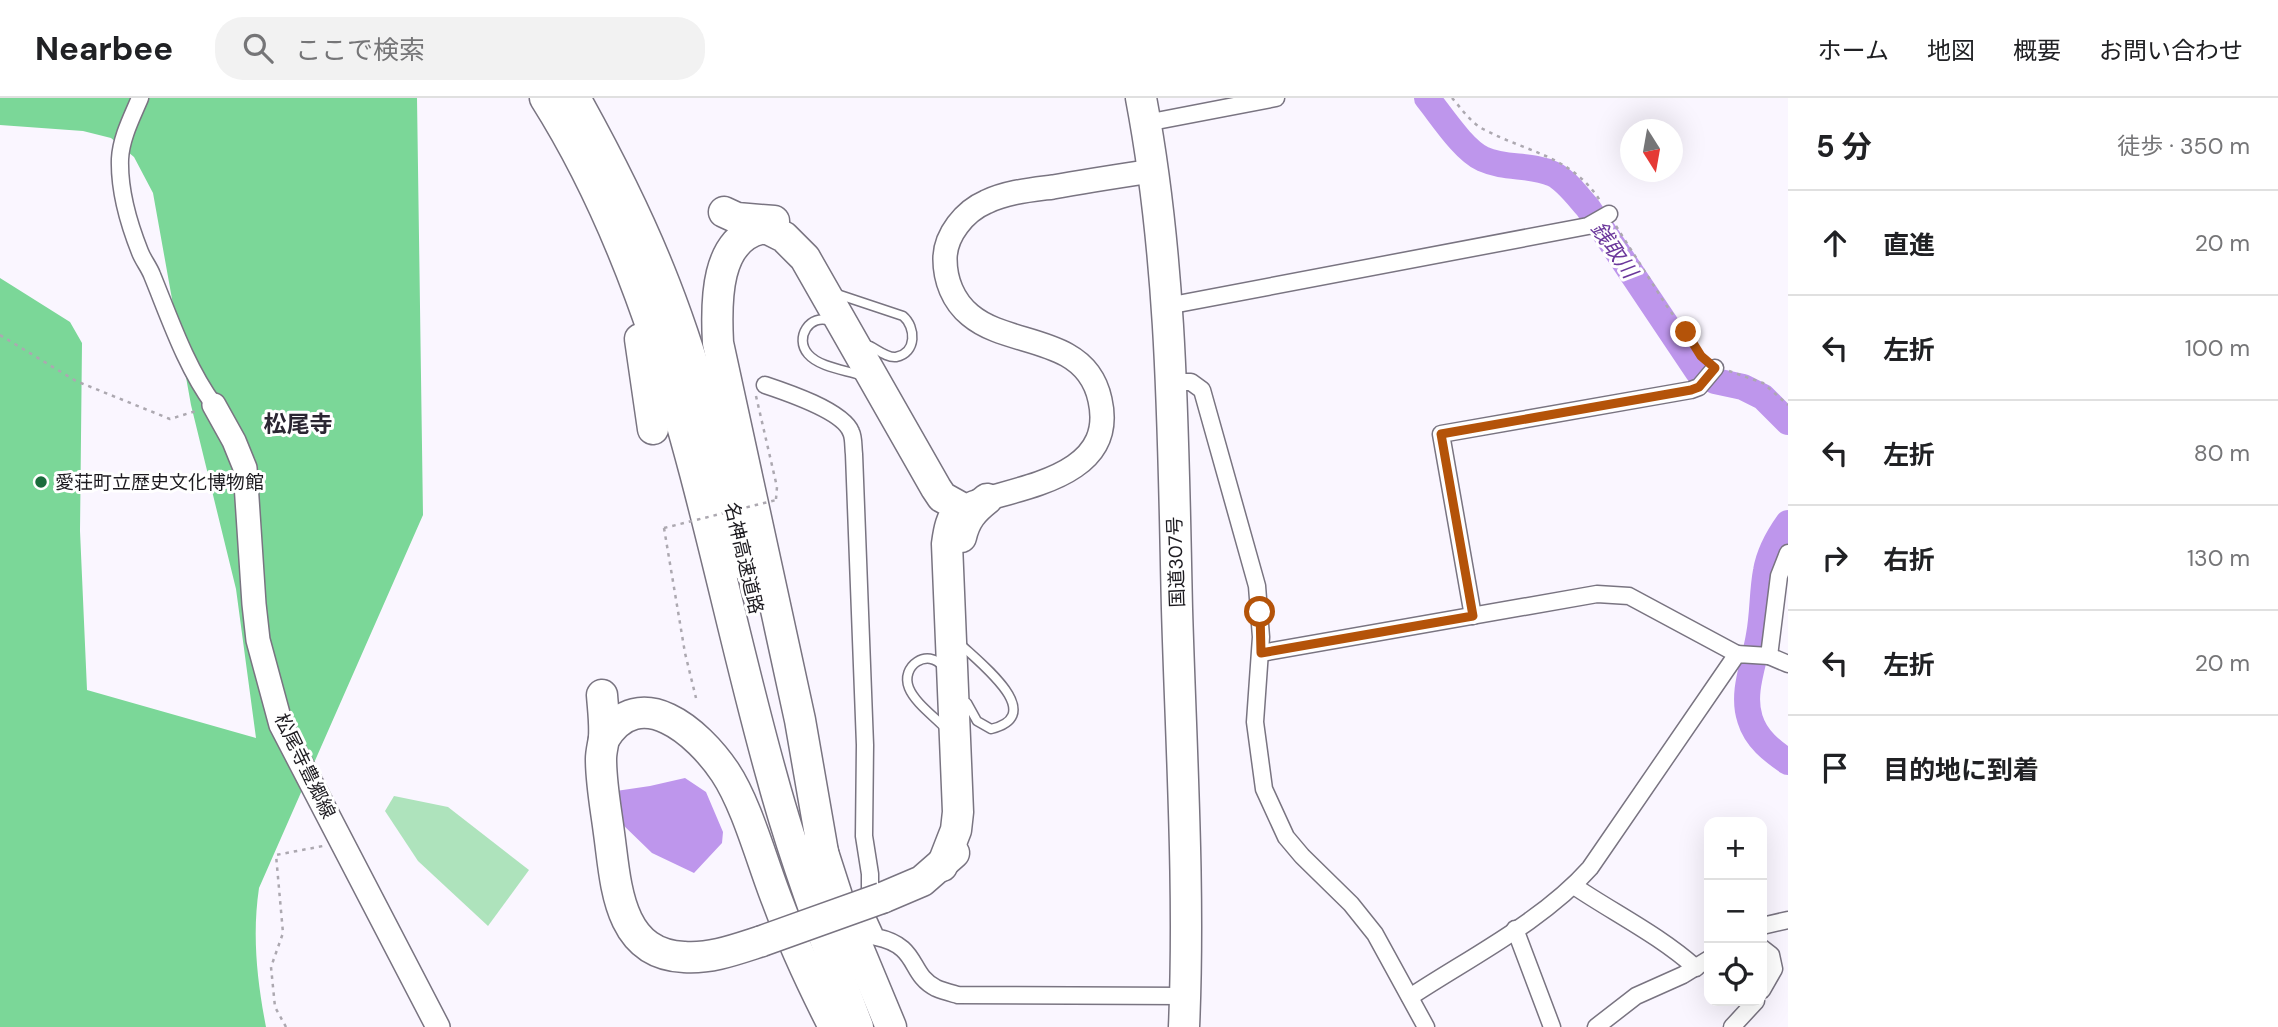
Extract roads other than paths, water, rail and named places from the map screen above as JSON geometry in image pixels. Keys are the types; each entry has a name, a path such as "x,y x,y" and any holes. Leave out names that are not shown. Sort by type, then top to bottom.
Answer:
{"highway":[{"name":"名神高速道路","path":"545,98 588,177 619,243 665,368 797,863 858,1027"},
{"name":"名神高速道路","path":"575,98 613,167 666,287 691,361 726,483 781,712 824,858 839,902 891,1027"},
{"name":"国道307号","path":"1144,110 1167,306 1171,382 1185,865 1184,1027"},
{"path":"724,212 737,218 775,222 800,234 817,253 846,329 883,381"},
{"path":"824,858 800,720 718,343 717,317 722,277 731,248 746,234 765,228 784,236 805,258 870,346 883,381 942,497 974,503"},
{"path":"619,243 641,345 653,429"},
{"path":"602,695 604,739 601,774 617,888 622,910 641,941 660,952 682,957 708,956 762,941 922,881 942,866 956,830 962,745 958,642 947,544 951,523 974,503"},
{"path":"604,739 612,725 621,718 632,713 653,715 685,727 714,757 727,774 737,796 778,903 834,1027"}],"main road":[{"path":"974,503 1064,475 1080,464 1093,449 1101,428 1102,408 1098,389 1087,370 1071,357 1052,346 988,326 970,315 961,305 951,292 945,272 945,252 951,233 965,216 984,202 1008,194 1152,170"},
{"name":"松尾寺豊郷線","path":"215,405 245,468 258,640 281,725 436,1026"}],"street":[{"path":"140,98 127,127 120,157 123,202 140,253 152,275 171,324 206,393 215,405"},
{"path":"1144,110 1276,98"},
{"path":"1167,306 1588,226 1609,214"},
{"path":"1473,616 1441,434 1691,390 1699,387 1715,368"},
{"path":"1171,382 1191,382 1202,390 1256,586 1261,653 1256,699 1256,735 1262,780 1270,805 1294,846 1351,904 1375,934 1426,1027"},
{"path":"765,385 791,393 834,414 851,430 865,745 864,836 870,874 870,896 866,915 876,937 892,940 904,948 921,974 935,988 958,995 1185,996"},
{"path":"1769,656 1779,576 1788,553"},
{"path":"1261,653 1597,594 1629,596 1737,654 1769,656 1788,664"},
{"path":"1410,997 1516,929 1574,886 1590,868 1737,654"},
{"path":"1574,886 1632,924 1702,963"},
{"path":"1767,925 1788,920"},
{"path":"1516,929 1552,1027"},
{"path":"1767,952 1771,956 1774,969 1767,981"},
{"path":"1596,1027 1636,996 1702,963"},
{"path":"1732,1027 1751,1006"}],"lane":[{"path":"832,292 903,316 909,321 913,336 908,350 903,354 887,356 870,346"},
{"path":"846,329 826,319 811,322 805,330 804,348 809,355 825,364 883,381"},
{"path":"958,642 1007,689 1013,705 1009,721 991,729 977,721 940,662 933,658 915,661 909,668 907,678 914,695 962,745"}],"waterway":[{"name":"銭取川","path":"1427,98 1460,140 1483,159 1545,171 1563,180 1588,208 1698,372 1715,381 1743,387 1763,397 1788,422"},
{"name":"銭取川","path":"1788,523 1767,564 1760,627 1747,698 1750,719 1756,733 1788,762"}],"place":[{"name":"愛荘町立歴史文化博物館","path":"41,482"}],"district":[{"name":"松尾寺","path":"298,424"}]}
